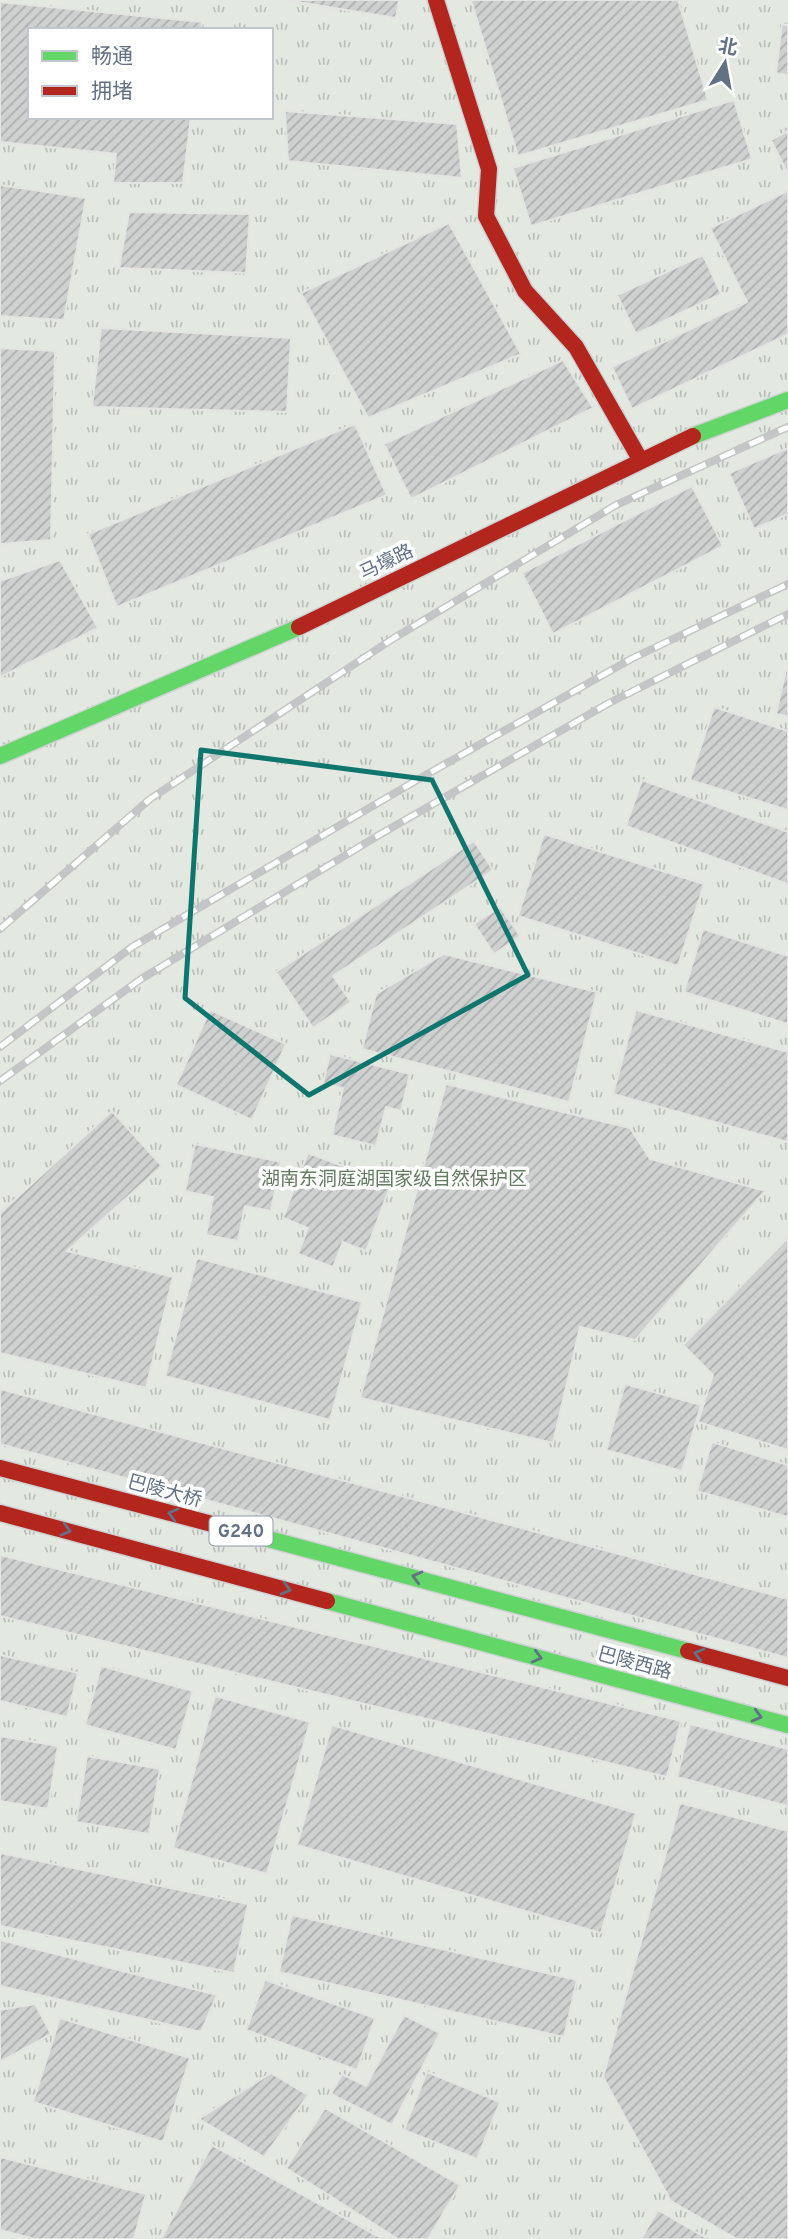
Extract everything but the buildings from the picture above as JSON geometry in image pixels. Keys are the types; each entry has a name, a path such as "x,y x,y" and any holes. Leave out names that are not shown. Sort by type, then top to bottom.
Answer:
{"main road":[{"path":"436,0 489,169 486,216 525,291 576,346 641,461"},
{"name":"马壕路","path":"0,756 272,640 681,441 788,400"},
{"name":"巴陵大桥","path":"0,1468 483,1595"},
{"name":"巴陵西路","path":"0,1513 788,1725"},
{"name":"巴陵西路","path":"483,1595 788,1678"}],"highlighted area":[{"path":"201,750 432,780 528,975 309,1095 185,998"}],"green space":[{"name":"湖南东洞庭湖国家级自然保护区","path":"0,0 788,0 788,2239 0,2239"}],"railway":[{"path":"0,929 150,799 394,638 616,505 788,427"},
{"path":"0,1047 132,947 417,780 631,659 788,584"},
{"path":"0,1081 141,979 379,835 609,703 788,614"}],"traffic: fast":[{"path":"693,436 788,400"},
{"path":"0,756 299,627"},
{"path":"231,1529 688,1651"},
{"path":"327,1601 788,1725"}],"traffic: jam":[{"path":"436,0 489,169 486,216 525,291 576,347 641,461"},
{"path":"299,627 693,436"},
{"path":"0,1468 231,1529"},
{"path":"0,1513 327,1601"},
{"path":"688,1651 788,1678"}]}
